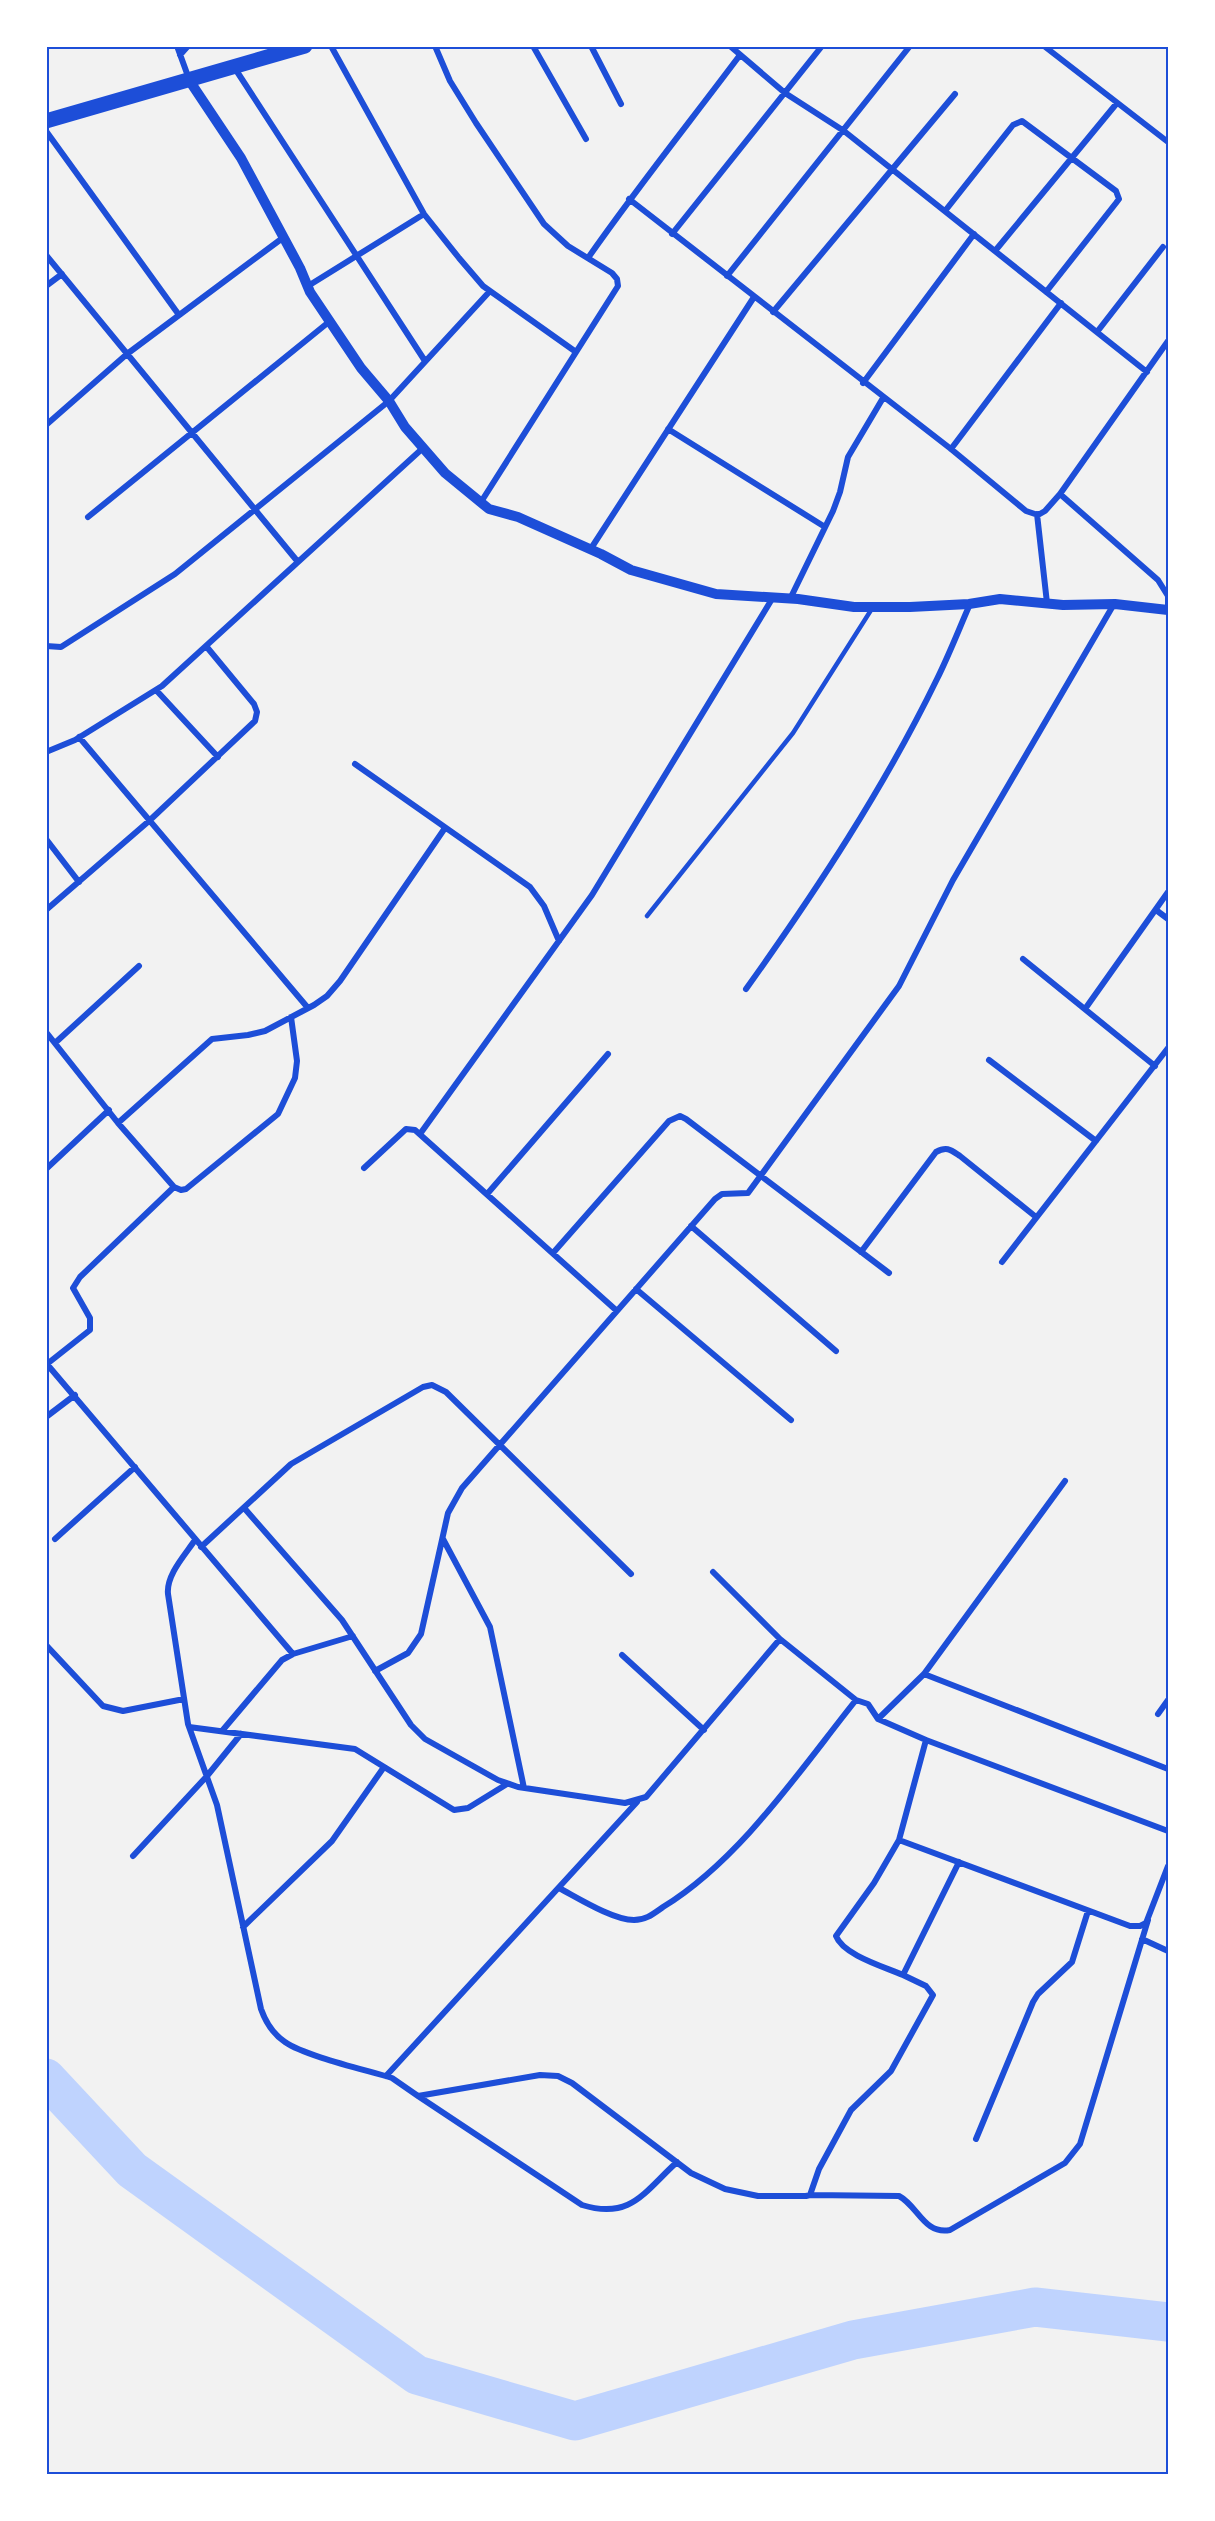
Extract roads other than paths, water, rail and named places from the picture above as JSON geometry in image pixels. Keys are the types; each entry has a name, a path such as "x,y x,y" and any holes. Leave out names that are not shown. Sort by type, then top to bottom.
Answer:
{"main road":[{"path":"46,121 305,46"}],"street":[{"path":"177,46 189,80 241,158 308,286 361,368 389,401 405,427 445,474 489,509 518,517 631,570 716,594 873,607 970,603 1000,599 1047,603 1115,604 1168,609 1168,596 1158,580 1060,494"},
{"path":"180,55 188,46"},
{"path":"331,46 424,214 459,258 490,291 576,352"},
{"path":"435,46 450,81 544,224 554,235 612,273 618,286 481,502"},
{"path":"533,46 586,139"},
{"path":"591,46 621,104"},
{"path":"730,46 785,93 844,131 1147,372"},
{"path":"672,234 822,46"},
{"path":"727,276 910,46"},
{"path":"1044,46 1168,142"},
{"path":"588,258 629,199 740,55"},
{"path":"234,67 425,361"},
{"path":"773,312 954,94"},
{"path":"995,251 1117,103"},
{"path":"945,212 1017,122 1022,121 1116,191 1119,199 1046,292"},
{"path":"46,131 179,315"},
{"path":"629,199 863,383 951,449 1026,511 1037,514 1045,511 1060,494 1168,341"},
{"path":"308,286 424,214"},
{"path":"863,383 974,234"},
{"path":"46,425 127,354 284,237"},
{"path":"1097,332 1163,247"},
{"path":"46,255 298,562"},
{"path":"46,286 62,274"},
{"path":"46,646 62,647 175,574 389,401 490,291"},
{"path":"590,550 753,297"},
{"path":"951,449 1060,303"},
{"path":"88,517 330,321"},
{"path":"790,599 840,492 848,457 883,398"},
{"path":"668,429 825,527"},
{"path":"46,752 79,737 156,690 423,448"},
{"path":"1037,514 1047,603"},
{"path":"420,1134 592,895 772,599"},
{"path":"746,989 806,905 895,760 938,678 970,603"},
{"path":"375,1671 408,1653 421,1634 454,1500 715,1199 722,1194 745,1195 898,986 953,880 1115,604"},
{"path":"46,910 149,821 255,721 257,712 254,704 206,646"},
{"path":"156,690 218,757"},
{"path":"79,737 308,1008"},
{"path":"355,764 530,887 544,906 558,941"},
{"path":"118,1123 212,1039 257,1033 327,996 340,981 445,828"},
{"path":"46,839 79,882"},
{"path":"1085,1009 1168,892"},
{"path":"1156,910 1168,919"},
{"path":"1023,959 1155,1066"},
{"path":"55,1043 139,966"},
{"path":"46,1032 118,1123 174,1187 182,1190 278,1114 295,1078 297,1060 291,1017"},
{"path":"1002,1262 1168,1048"},
{"path":"488,1193 608,1054"},
{"path":"989,1060 1096,1141"},
{"path":"46,1169 108,1110"},
{"path":"553,1253 673,1118 680,1116 889,1273"},
{"path":"364,1168 406,1129 410,1128 488,1193 617,1311"},
{"path":"861,1252 936,1152 943,1148 960,1156 1036,1217"},
{"path":"174,1187 75,1283 73,1288 90,1318 90,1330 47,1364 293,1654"},
{"path":"691,1226 836,1351"},
{"path":"636,1289 791,1420"},
{"path":"201,1547 245,1509 291,1464 423,1387 432,1385 446,1392 501,1444 631,1574"},
{"path":"46,1417 75,1395"},
{"path":"55,1539 135,1467"},
{"path":"878,1719 924,1674 1065,1482"},
{"path":"245,1509 334,1610 417,1732 507,1784 625,1803 646,1797 780,1639"},
{"path":"443,1539 490,1627 524,1788"},
{"path":"195,1540 167,1586 189,1727 217,1805 261,2009 267,2025 275,2034 296,2048 387,2076 401,2083 582,2205 601,2211 617,2210 630,2205 677,2162"},
{"path":"713,1572 780,1639 856,1700 868,1704 878,1719 927,1740 1168,1831"},
{"path":"222,1731 274,1667 293,1654 353,1636"},
{"path":"46,1645 103,1706 113,1710 184,1700"},
{"path":"622,1655 704,1730"},
{"path":"924,1674 1168,1769"},
{"path":"559,1888 618,1917 632,1920 646,1919 687,1893 768,1812 856,1700"},
{"path":"1158,1714 1168,1700"},
{"path":"189,1727 348,1747 362,1752 454,1810 468,1808 507,1784"},
{"path":"133,1856 207,1776 241,1734"},
{"path":"810,2195 819,2169 851,2110 891,2072 933,1995 926,1986 848,1950 838,1943 836,1936 874,1883 899,1840 927,1740"},
{"path":"243,1926 332,1841 384,1767"},
{"path":"387,2076 638,1801"},
{"path":"899,1840 1130,1926 1140,1926 1148,1920"},
{"path":"903,1975 959,1862"},
{"path":"418,2096 540,2075 558,2076 572,2083 691,2173 724,2189 758,2196 899,2196 906,2199 926,2223 941,2232 950,2230 1065,2163 1080,2144 1148,1920 1168,1866"},
{"path":"976,2139 1033,2002 1038,1994 1072,1962 1088,1911"},
{"path":"1142,1939 1168,1951"}],"lane":[{"path":"647,916 793,733 873,607"}],"waterway":[{"path":"46,2078 132,2170 417,2375 575,2421 853,2340 1035,2307 1168,2322"}]}
